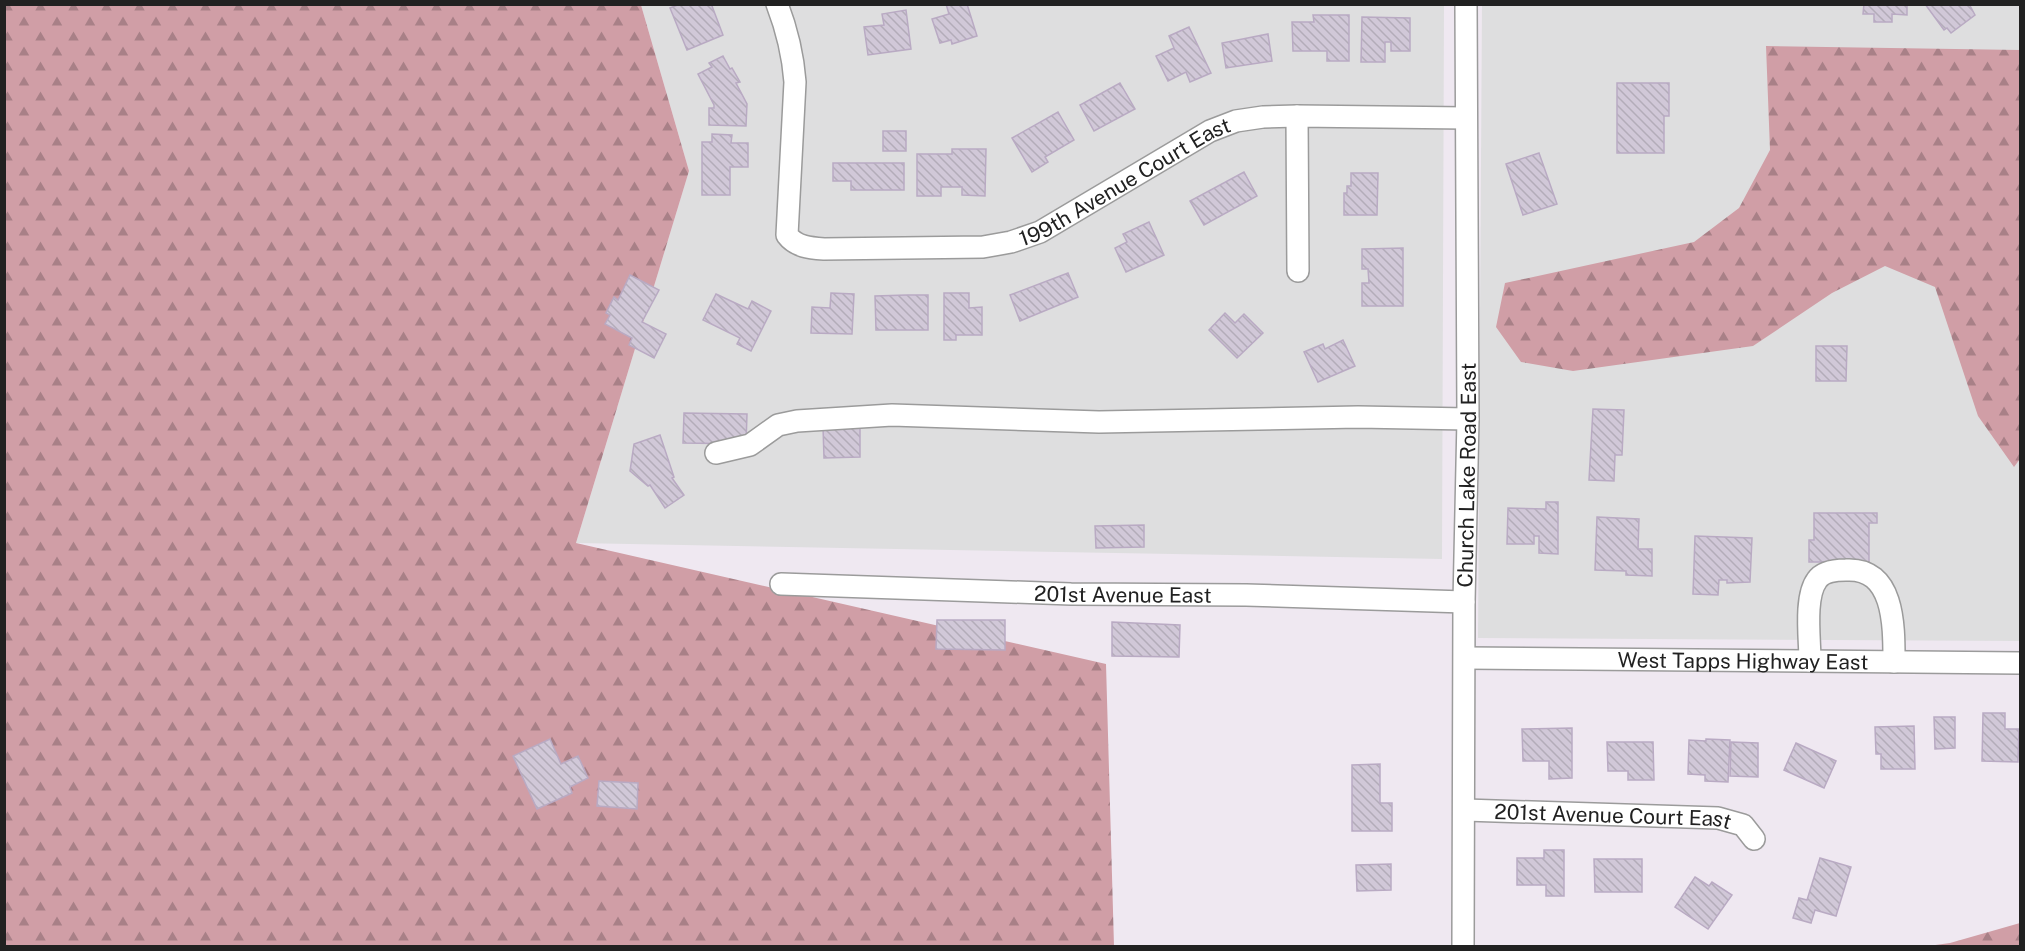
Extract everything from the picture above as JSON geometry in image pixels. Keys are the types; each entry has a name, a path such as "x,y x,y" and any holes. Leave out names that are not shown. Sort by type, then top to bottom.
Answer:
{"street":[{"name":"199th Avenue Court East","path":"777,4 785,24 794,61 795,82 787,235 796,244 824,249 983,247 1011,242 1040,232 1210,131 1248,118 1297,116 1466,118"},
{"name":"Church Lake Road East","path":"1463,946 1464,602 1468,419 1466,4"},
{"path":"1297,116 1298,271"},
{"path":"716,453 750,445 778,425 892,415 1099,422 1358,417 1468,419"},
{"path":"1810,661 1810,600 1817,579 1832,570 1857,569 1877,579 1889,600 1894,630 1894,662"},
{"name":"201st Avenue East","path":"781,584 1060,594 1246,595 1464,602"},
{"name":"West Tapps Highway East","path":"1465,658 2020,663"},
{"name":"201st Avenue Court East","path":"1465,810 1718,818 1743,825 1754,839"}],"shaded area":[{"path":"641,5 1444,5 1442,559 576,543 689,171"},
{"path":"1482,5 2020,5 2020,641 1478,638"}],"green space":[{"path":"5,5 641,5 689,171 576,543 1106,664 1114,946 5,946"},
{"path":"1766,46 2020,50 2020,459 2014,467 1978,416 1935,287 1885,266 1832,293 1753,346 1573,371 1521,362 1496,327 1505,283 1694,242 1739,208 1770,150"},
{"path":"2020,923 2020,946 1928,946 1950,943"}],"building":[{"path":"680,4 715,4 712,6 723,35 687,50 670,8"},
{"path":"946,4 967,4 977,36 952,44 951,40 940,43 932,19 949,14"},
{"path":"1864,4 1907,4 1907,15 1892,14 1892,22 1874,22 1874,14 1863,14"},
{"path":"1925,4 1969,4 1975,15 1951,33 1947,28 1944,30"},
{"path":"906,10 911,49 868,55 864,27 884,25 882,14"},
{"path":"1313,15 1349,15 1349,61 1327,61 1327,51 1293,51 1292,22 1314,22"},
{"path":"1362,17 1410,18 1410,51 1391,51 1391,42 1385,42 1385,62 1361,62"},
{"path":"1189,27 1211,73 1190,82 1186,72 1168,81 1156,56 1174,48 1169,36"},
{"path":"1268,34 1272,61 1226,68 1222,43"},
{"path":"723,56 740,82 736,83 747,104 746,126 709,125 709,108 714,108 714,105 698,74 712,67 709,63"},
{"path":"1120,83 1135,109 1094,131 1080,105"},
{"path":"1617,83 1669,83 1669,116 1664,116 1664,153 1617,153"},
{"path":"1058,112 1074,140 1045,157 1048,162 1032,172 1012,138"},
{"path":"883,131 906,131 906,151 883,151"},
{"path":"712,134 732,135 731,143 748,143 748,167 730,167 730,195 702,195 702,142 712,142"},
{"path":"952,149 986,149 985,196 962,195 962,187 941,187 941,196 917,196 917,154 952,154"},
{"path":"1539,153 1557,204 1523,215 1506,164"},
{"path":"833,163 904,163 904,190 851,190 851,181 833,181"},
{"path":"1244,172 1257,196 1204,225 1190,201"},
{"path":"1351,173 1378,173 1377,215 1344,215 1344,193 1347,193 1347,186 1351,186"},
{"path":"1149,222 1164,255 1126,272 1115,248 1127,242 1123,234"},
{"path":"1403,248 1403,306 1362,306 1362,283 1369,283 1368,269 1362,269 1362,249"},
{"path":"1068,273 1078,297 1020,321 1010,295"},
{"path":"630,275 659,290 642,322 666,334 654,358 629,345 632,338 605,324 610,315 606,313 614,297 618,300"},
{"path":"831,293 854,294 852,334 811,333 812,307 830,308"},
{"path":"944,293 969,293 969,308 982,307 982,335 956,335 956,340 944,340"},
{"path":"716,294 748,309 752,301 771,311 751,351 737,344 740,338 703,320"},
{"path":"928,295 928,330 876,330 875,296"},
{"path":"1225,313 1235,323 1244,314 1263,333 1237,358 1209,330"},
{"path":"1343,340 1355,366 1318,382 1304,352 1323,344 1325,349"},
{"path":"1816,346 1847,346 1846,381 1816,381"},
{"path":"1593,409 1624,410 1622,455 1615,455 1614,481 1589,480"},
{"path":"684,413 747,414 746,444 683,443"},
{"path":"860,426 860,457 824,458 823,427"},
{"path":"660,435 674,477 672,478 684,495 665,508 650,485 648,486 630,471 634,444"},
{"path":"1546,502 1558,502 1558,554 1539,553 1539,536 1534,536 1534,544 1507,544 1508,508 1546,509"},
{"path":"1814,513 1877,513 1877,523 1869,523 1869,562 1809,562 1809,540 1814,540"},
{"path":"1597,517 1639,519 1638,549 1652,549 1652,576 1626,575 1626,571 1595,570"},
{"path":"1144,525 1144,547 1096,548 1095,526"},
{"path":"1695,536 1752,538 1750,582 1727,583 1727,580 1719,580 1718,595 1693,594"},
{"path":"937,620 1005,620 1005,650 936,649"},
{"path":"1112,622 1180,625 1179,657 1112,656"},
{"path":"1983,713 2005,713 2005,729 2019,729 2018,762 1982,761"},
{"path":"1934,717 1955,717 1955,748 1935,749"},
{"path":"1914,726 1915,769 1881,769 1881,754 1876,754 1875,727"},
{"path":"1572,728 1572,778 1549,779 1549,761 1523,761 1522,729"},
{"path":"550,739 561,764 578,756 588,778 570,787 572,793 537,809 513,756"},
{"path":"1706,739 1730,740 1728,782 1705,781 1705,775 1688,774 1689,740 1706,741"},
{"path":"1607,742 1653,742 1654,780 1628,780 1628,771 1608,771"},
{"path":"1731,742 1758,743 1758,777 1730,776"},
{"path":"1796,743 1836,761 1824,788 1784,770"},
{"path":"1380,764 1380,803 1392,803 1392,831 1352,831 1352,765"},
{"path":"599,781 638,783 637,809 597,806"},
{"path":"1544,850 1564,850 1564,896 1546,896 1546,885 1517,885 1517,858 1544,858"},
{"path":"1820,858 1851,867 1836,916 1815,910 1811,923 1793,918 1799,898 1807,900"},
{"path":"1594,859 1642,859 1642,892 1595,892"},
{"path":"1391,864 1391,890 1357,891 1356,865"},
{"path":"1695,877 1709,886 1712,882 1732,895 1708,929 1675,907"}]}
